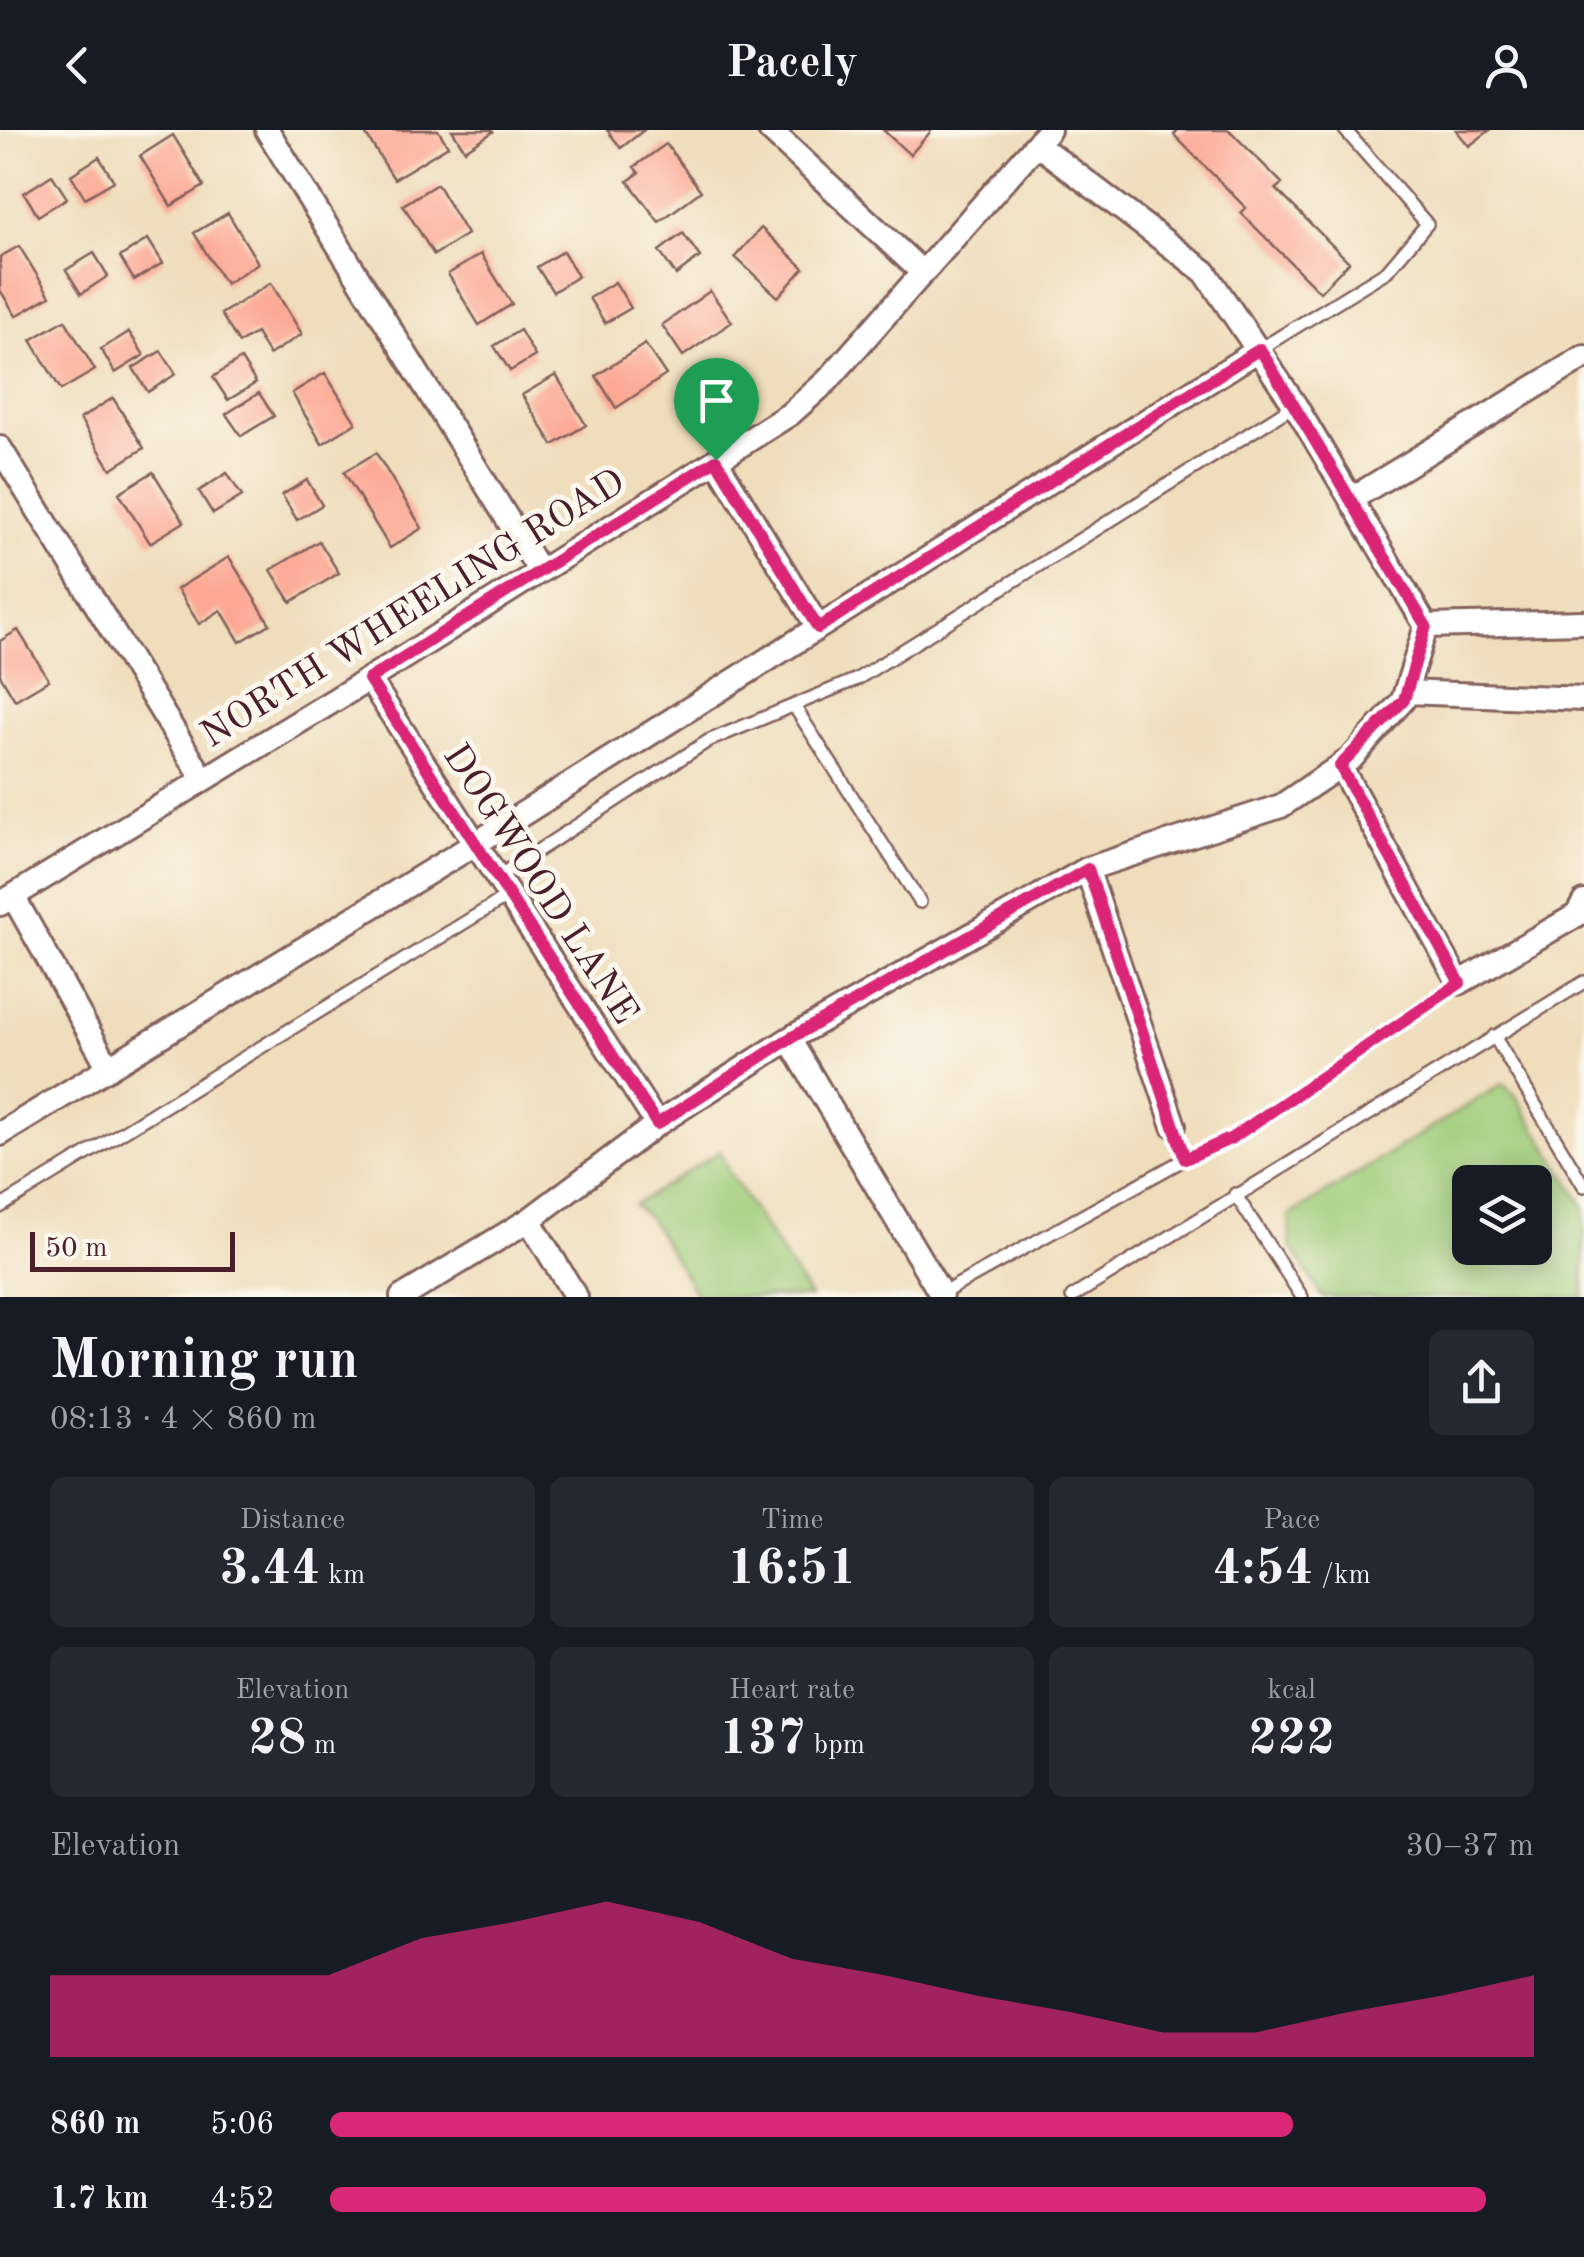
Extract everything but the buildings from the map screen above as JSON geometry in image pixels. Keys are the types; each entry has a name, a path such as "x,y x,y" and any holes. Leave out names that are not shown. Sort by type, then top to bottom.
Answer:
{"street":[{"path":"267,130 539,570"},
{"path":"770,130 922,272"},
{"path":"402,1297 529,1220 657,1124 789,1039 1088,869 1281,806 1352,758 1406,692 1426,626 1260,349 1206,272 1043,137"},
{"name":"NORTH WHEELING ROAD","path":"7,900 202,777 369,679 790,414 827,382 1043,137"},
{"path":"0,1134 475,844 1260,349"},
{"path":"1352,498 1584,356"},
{"path":"0,448 202,777"},
{"path":"716,460 818,628"},
{"path":"1426,626 1584,622"},
{"name":"DOGWOOD LANE","path":"369,679 657,1124"},
{"path":"1406,692 1584,699"},
{"path":"1340,766 1460,983 1577,915 1584,902"},
{"path":"1088,869 1174,1126"},
{"path":"7,900 108,1068"},
{"path":"789,1039 941,1294"},
{"path":"529,1220 576,1297"}],"lane":[{"path":"1260,349 1386,271 1428,224 1344,130"},
{"path":"0,1207 502,886 708,741 857,680 1295,405"},
{"path":"794,706 920,902"},
{"path":"1072,1297 1584,982"},
{"path":"941,1294 1185,1159 1232,1138 1460,983"},
{"path":"1494,1036 1584,1186"},
{"path":"1174,1126 1185,1159"},
{"path":"1235,1194 1302,1297"}],"green space":[{"path":"1502,1084 1514,1093 1584,1206 1584,1297 1322,1297 1290,1244 1289,1216"},
{"path":"720,1151 728,1171 810,1297 698,1297 650,1219 634,1205"}],"route":[{"path":"1260,349 1426,626 1404,700 1352,758 1340,766 1460,983 1232,1138 1185,1159 1088,869 789,1039 657,1124 369,679 716,460 818,628 1260,349"}]}
